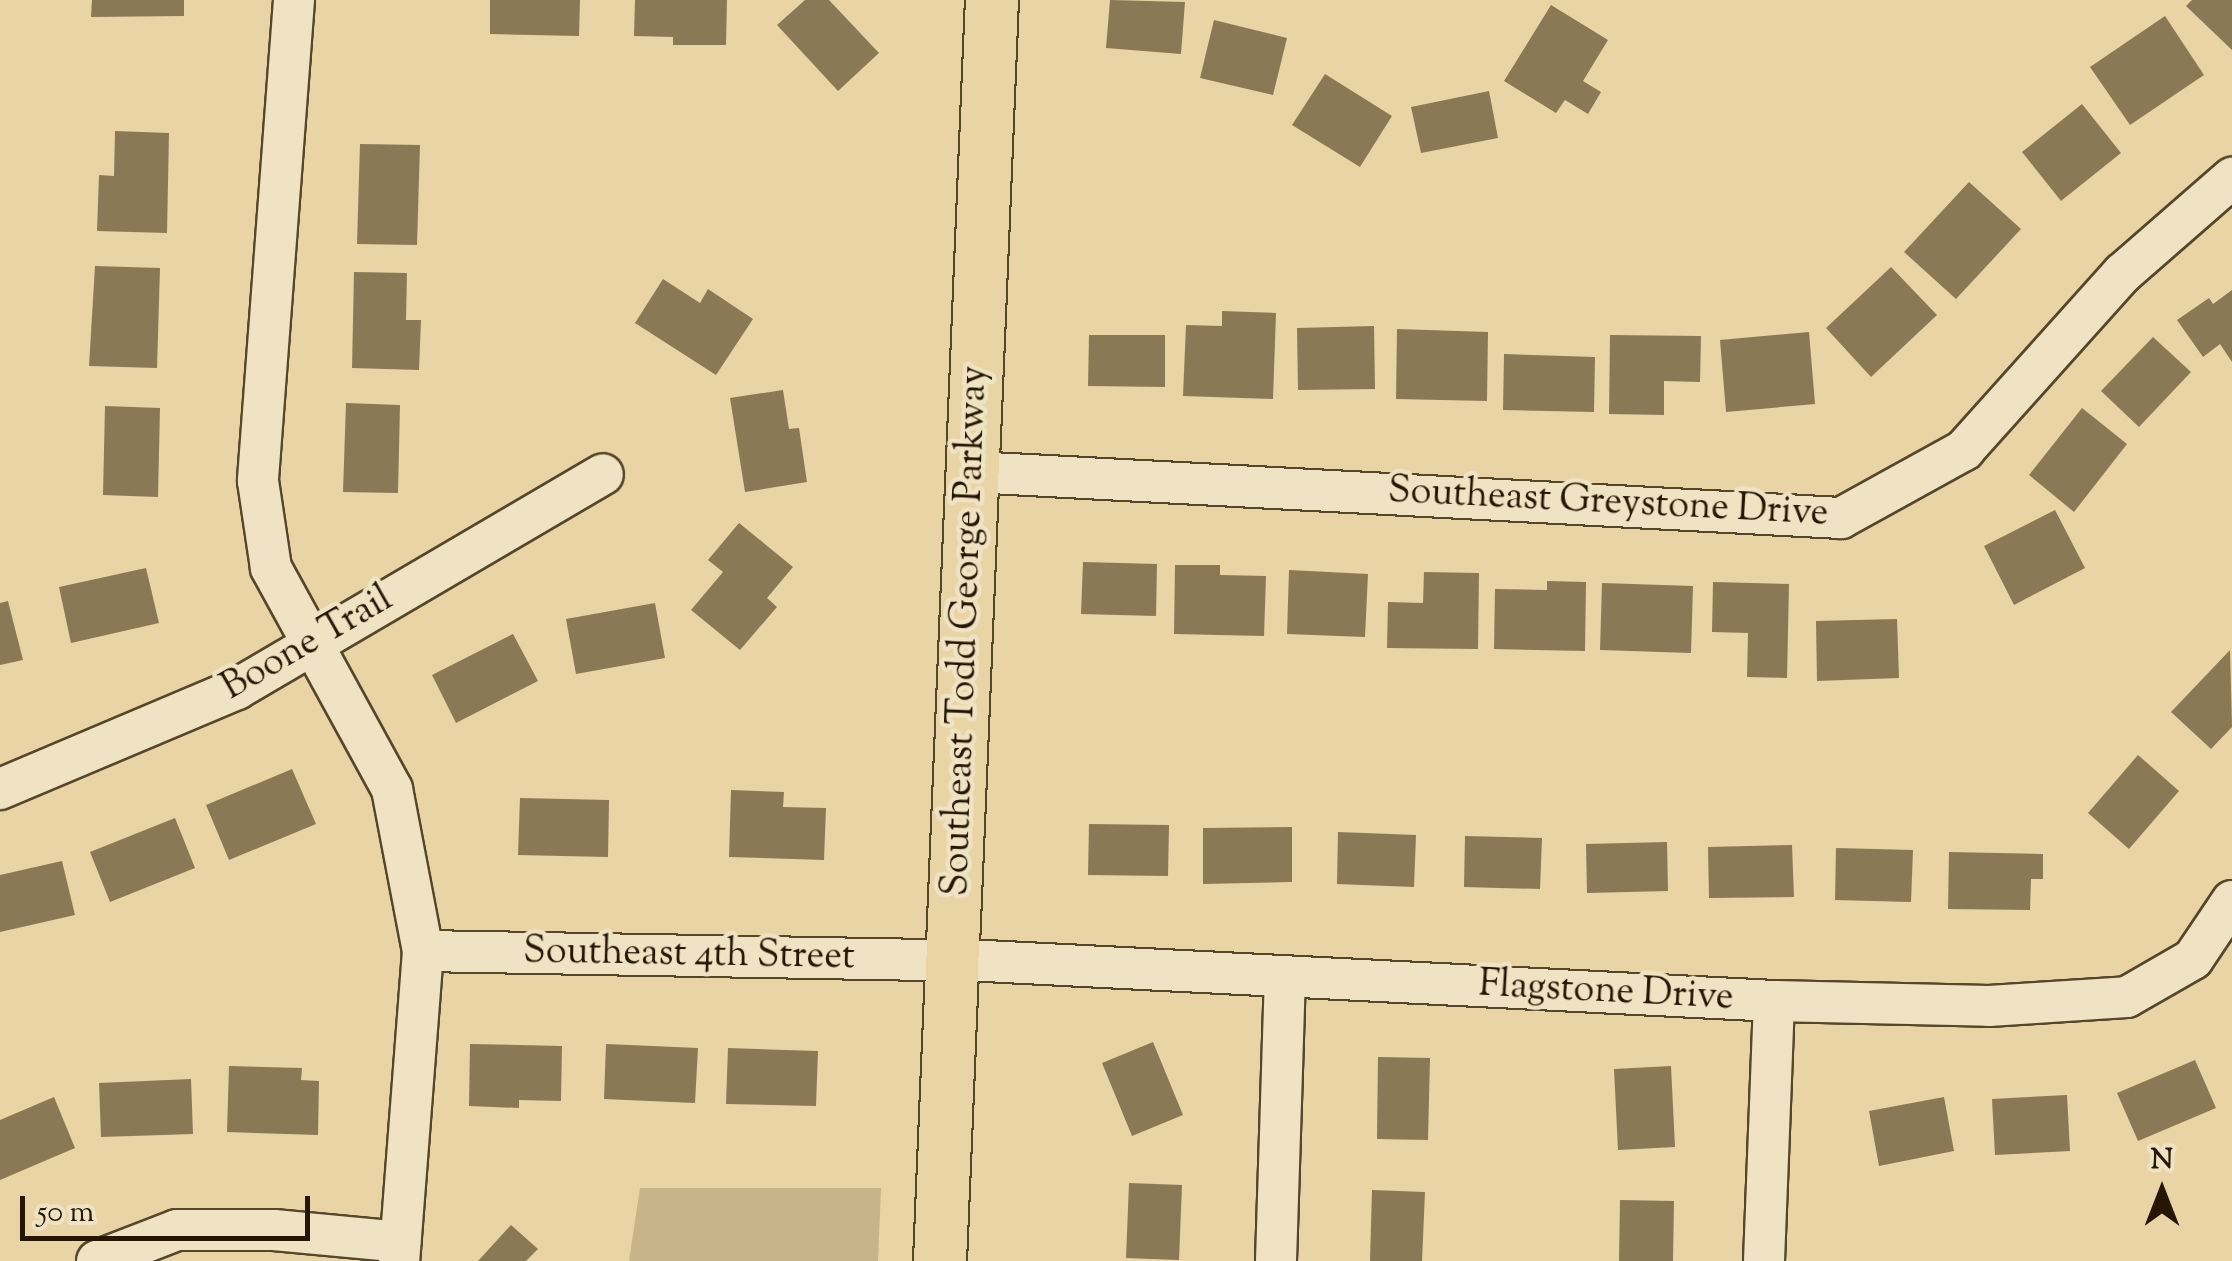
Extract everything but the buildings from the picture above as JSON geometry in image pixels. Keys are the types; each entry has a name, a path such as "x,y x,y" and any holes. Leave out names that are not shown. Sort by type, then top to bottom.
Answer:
{"main road":[{"name":"Southeast Todd George Parkway","path":"940,1261 970,961 972,472 992,0"}],"street":[{"path":"97,1261 177,1230 274,1230 399,1252 422,952 392,789 271,568 258,481 294,0"},
{"name":"Southeast Greystone Drive","path":"972,472 1841,518 1964,450 2124,273 2232,178"},
{"name":"Boone Trail","path":"0,789 237,689 603,474"},
{"name":"Flagstone Drive","path":"970,961 1774,1001 1989,1006 2127,997 2192,959 2232,901"},
{"name":"Southeast 4th Street","path":"422,952 970,961"},
{"path":"1276,1261 1285,976"},
{"path":"1764,1261 1774,1001"}],"shaded area":[{"path":"640,1188 881,1188 878,1261 629,1261"}]}
